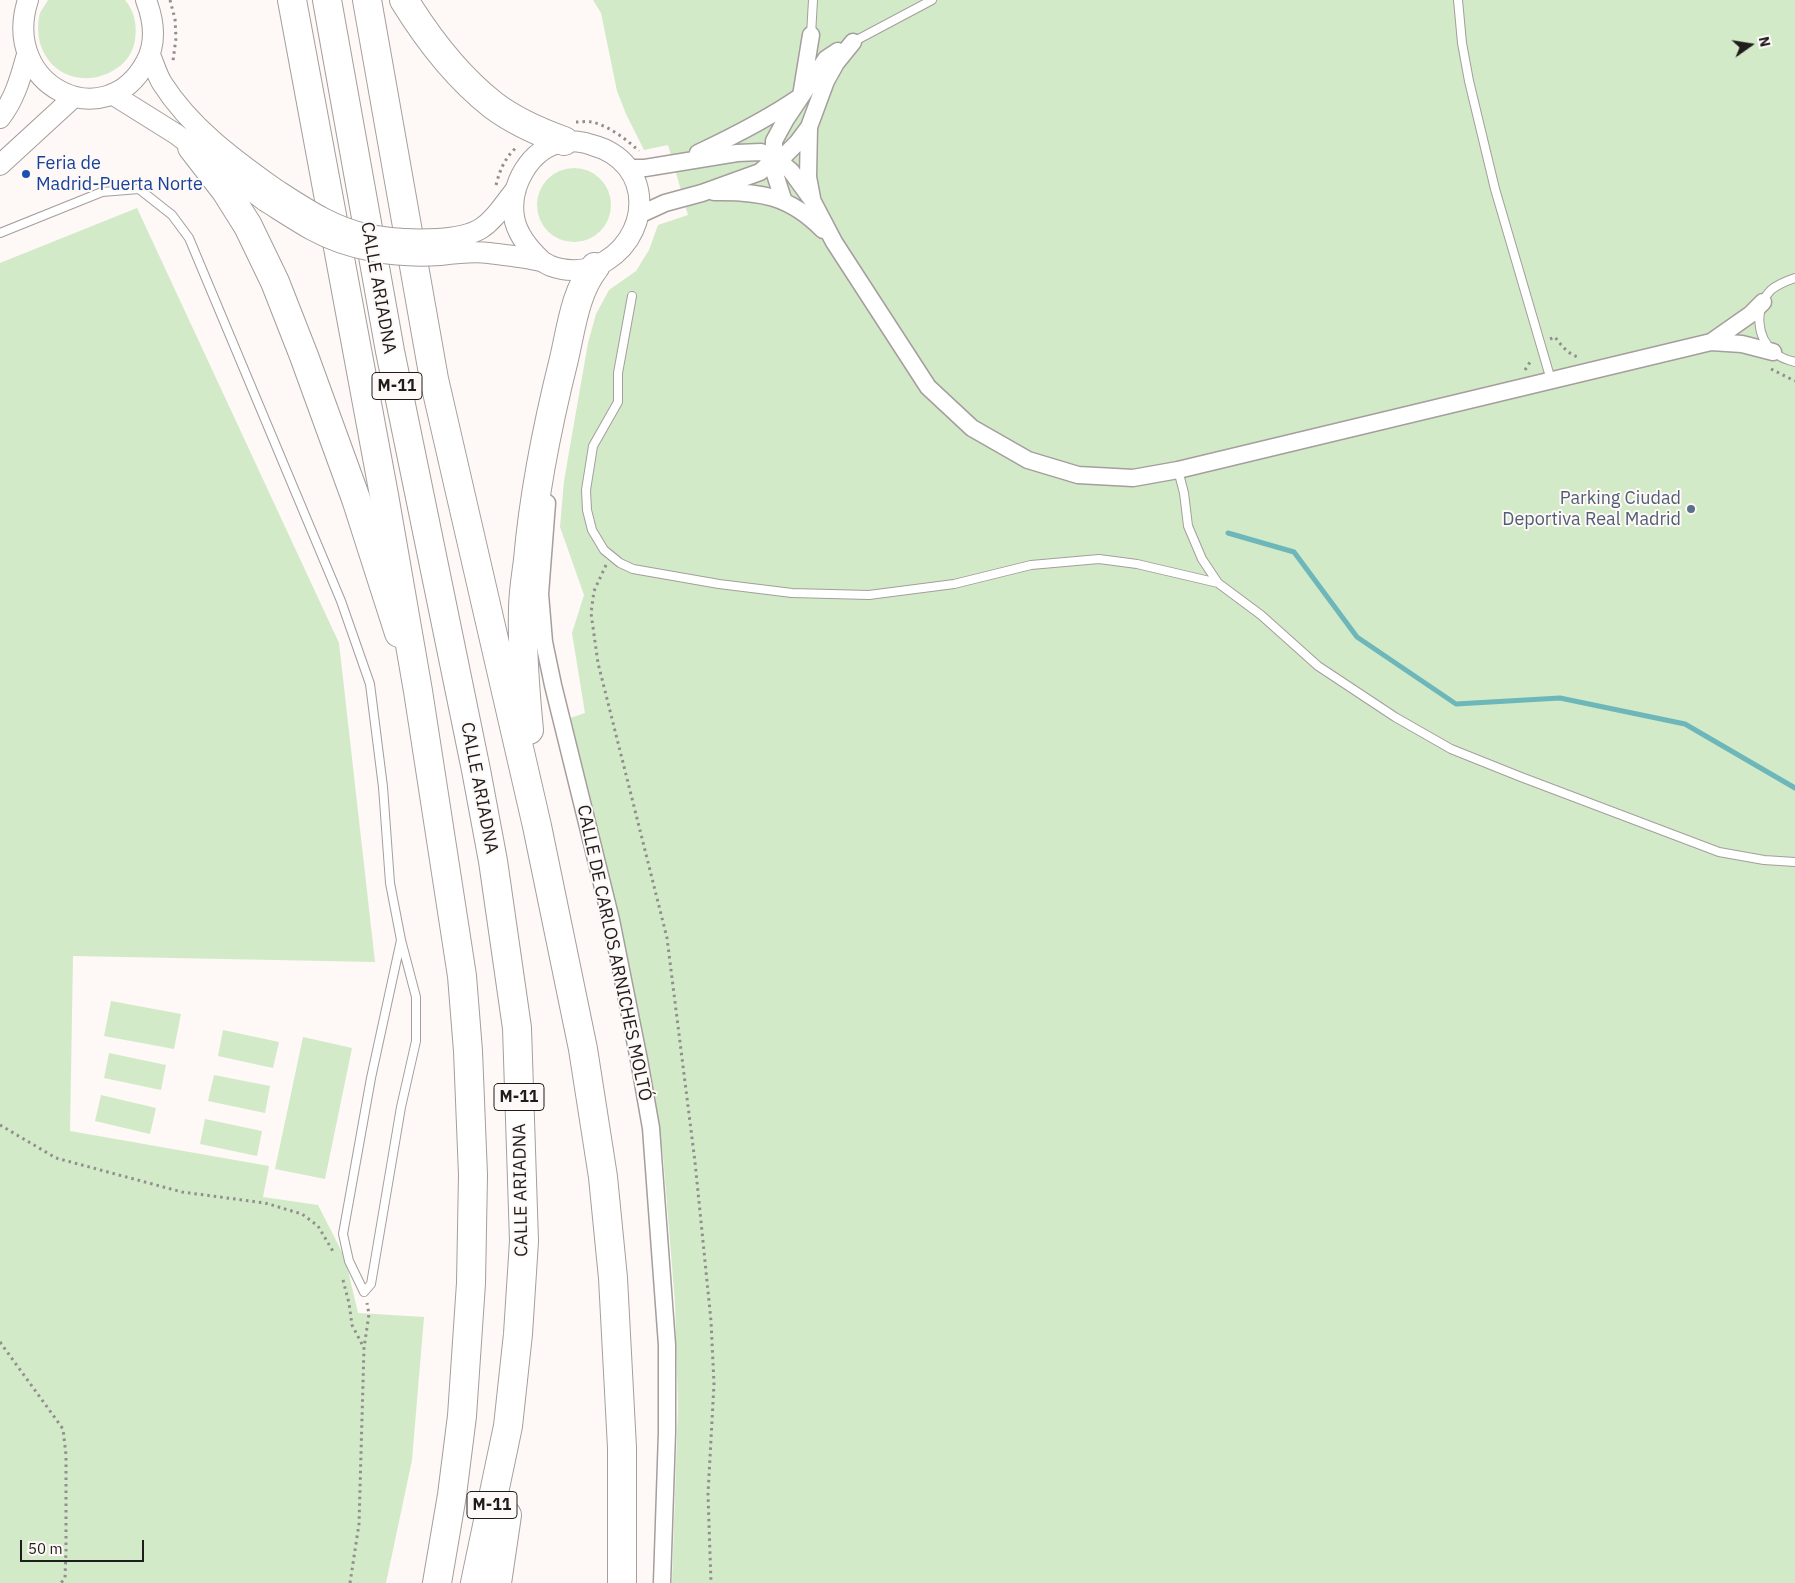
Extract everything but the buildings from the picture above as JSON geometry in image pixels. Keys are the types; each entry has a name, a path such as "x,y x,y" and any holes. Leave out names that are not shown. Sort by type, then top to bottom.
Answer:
{"highway":[{"name":"CALLE ARIADNA","path":"292,0 384,495 418,691 462,976 468,1051 473,1175 470,1283 462,1416 452,1495 437,1583"},
{"name":"CALLE ARIADNA","path":"327,0 390,350 493,862 517,1028 524,1241 518,1334 508,1426 476,1583"},
{"path":"367,0 434,379 537,826 583,1049 603,1177 614,1278 622,1448 622,1583"},
{"path":"404,0 425,34 450,64 487,100 526,126 564,141"},
{"path":"192,148 226,191 248,226 275,282 356,499 418,691"},
{"path":"537,826 524,672 523,608 532,516 546,434 571,329 581,290 586,277 594,267"},
{"path":"498,1583 510,1487 508,1426"}],"street":[{"path":"23,5 20,30 22,44 26,58 34,72 45,83 59,92 87,99 112,94 128,85 141,72 150,55 154,35 152,15 146,0"},
{"path":"811,35 816,52 826,59"},
{"path":"678,162 742,133 801,96 811,35"},
{"path":"784,202 774,171 776,158 774,141 826,59 853,42"},
{"path":"639,215 665,203 702,193 760,172 776,158 785,154 809,126 826,81 853,42"},
{"path":"150,55 161,82 190,120 270,195 313,231 365,250 400,256 439,247 481,229 490,222 516,189"},
{"path":"0,118 8,107 18,84 26,58"},
{"path":"112,94 156,121 192,148 270,195"},
{"path":"0,165 74,97"},
{"path":"809,126 808,177 812,200"},
{"path":"439,247 542,261 563,269 576,270 594,267 617,253 628,242 635,230 639,215 640,199 636,182 627,168 616,156 602,147 564,141 551,145 527,165 519,178 513,204 514,218 521,237 542,261"},
{"path":"627,168 645,168 737,153 761,152 776,158 791,171 812,200 834,242 928,387 972,428 1028,460 1078,475 1133,478 1178,470 1711,342 1742,344 1778,355"},
{"path":"702,193 751,192 784,202 806,214 834,242"},
{"path":"1711,342 1751,314 1763,302"},
{"name":"CALLE DE CARLOS ARNICHES MOLTÓ","path":"571,329 553,430 540,594 544,642 610,920 651,1128 667,1345 667,1432 662,1583"}],"lane":[{"path":"811,35 812,0"},
{"path":"853,42 932,0"},
{"path":"1458,0 1469,81 1495,189 1551,380"},
{"path":"0,233 102,192 139,189 172,215 189,238 340,601 370,684 383,787 390,883 401,940 416,997 416,1041 402,1107 371,1284 364,1292 349,1261 343,1234 371,1078 401,940"},
{"path":"1795,278 1782,282 1771,291 1763,302 1759,315 1760,329 1764,342 1795,367"},
{"path":"632,296 618,373 618,402 593,446 586,490 587,510 592,530 604,550 620,563 633,569 719,584 792,593 869,596 954,584 1031,564 1099,560 1137,564 1218,583"},
{"path":"1778,355 1795,362"},
{"path":"1178,470 1184,493 1188,526 1202,559 1218,583 1261,615 1318,666 1394,717 1451,749 1521,778 1719,852 1764,860 1795,862"}],"path":[{"path":"170,0 175,19 176,38 172,57 173,64"},
{"path":"494,192 500,169 511,152 523,142"},
{"path":"1522,374 1533,357 1532,344 1555,337 1562,347 1574,356 1581,358"},
{"path":"611,556 594,591 592,613 598,663 667,938 712,1321 714,1384 708,1494 711,1583"},
{"path":"0,1125 56,1158 182,1192 265,1203 302,1214 318,1226 338,1259"},
{"path":"343,1277 352,1325 364,1348"},
{"path":"350,1583 359,1524 364,1348 369,1314 364,1292"},
{"path":"0,1342 63,1430 66,1455 66,1583"},
{"path":"62,1583 65,1578"}],"green space":[{"path":"48,0 125,0 133,14 136,29 132,51 128,58 123,64 109,73 97,77 74,77 53,65 45,56 40,43 38,28 40,13"},
{"path":"593,0 1795,0 1795,1583 672,1583 678,1407 675,1303 663,1155 651,1074 628,960 570,718 585,713 572,633 584,595 560,527 564,481 588,343 596,314 609,290 636,271 649,250 658,225 688,215 668,145 644,150 626,114 617,91 601,13"},
{"path":"567,168 581,168 595,174 605,184 611,198 609,219 595,236 581,242 567,242 553,236 543,226 537,212 537,198 543,184 553,174"},
{"path":"137,208 339,643 375,962 73,956 70,1131 269,1166 263,1197 318,1205 345,1258 358,1313 424,1317 412,1460 386,1583 0,1583 0,263"},
{"path":"111,1001 181,1014 174,1049 104,1036"},
{"path":"223,1030 279,1042 273,1068 218,1056"},
{"path":"303,1037 352,1048 325,1179 275,1169"},
{"path":"109,1053 166,1065 161,1090 104,1078"},
{"path":"214,1075 270,1086 265,1113 208,1101"},
{"path":"101,1095 156,1108 150,1134 95,1121"},
{"path":"205,1119 262,1131 257,1156 200,1144"}],"waterway":[{"path":"1228,533 1294,552 1357,637 1456,704 1560,698 1685,724 1795,788"}],"place":[{"name":"Feria de Madrid-Puerta Norte","path":"26,174"},
{"name":"Parking Ciudad Deportiva Real Madrid","path":"1691,509"}]}
